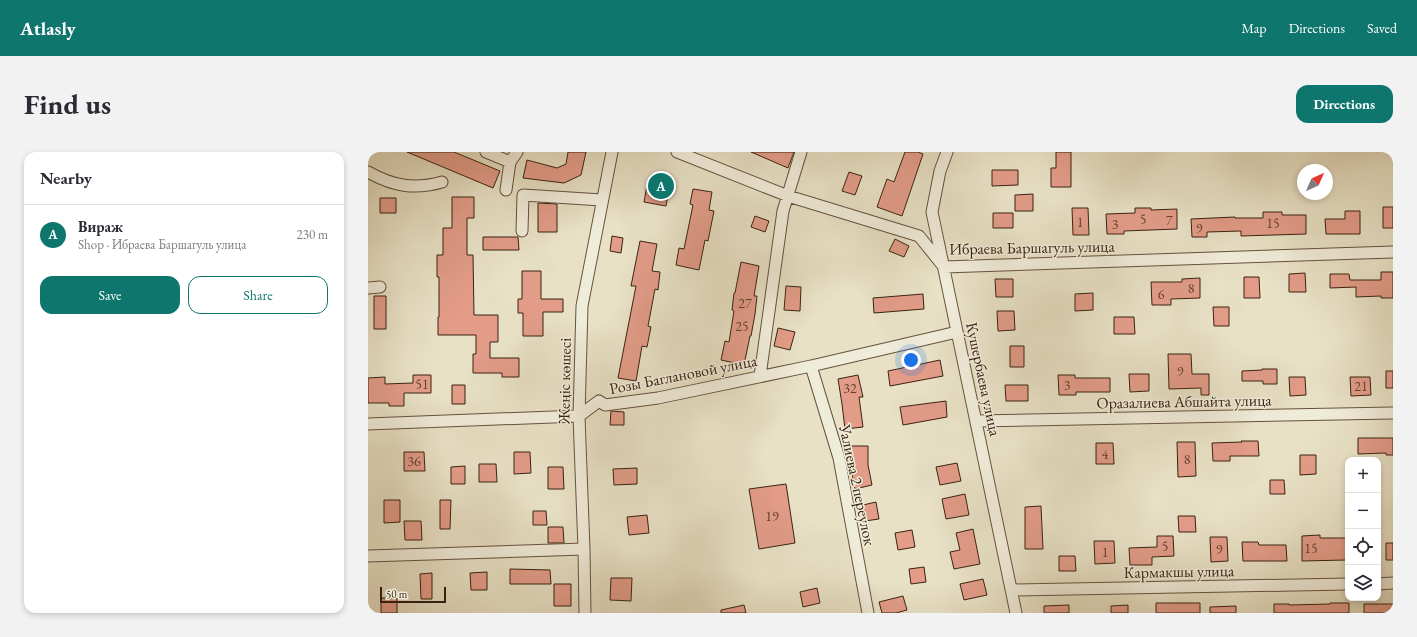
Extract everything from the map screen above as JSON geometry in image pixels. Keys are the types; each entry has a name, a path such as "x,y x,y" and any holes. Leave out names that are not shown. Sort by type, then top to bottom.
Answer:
{"street":[{"path":"486,152 510,162"},
{"path":"506,190 510,162 517,152"},
{"name":"Жеңіс көшесі","path":"585,613 579,416 582,306 612,152"},
{"name":"Ибраева Баршагуль улица","path":"677,152 788,196 919,236 944,267 1393,252"},
{"path":"760,376 783,211 801,152"},
{"name":"Кушербаева улица","path":"947,152 940,171 932,212 1016,613"},
{"path":"368,172 383,180 408,187 428,186 442,182"},
{"path":"522,231 524,195 602,200"},
{"path":"368,288 380,287"},
{"name":"Розы Баглановой улица","path":"579,416 598,401 605,405 658,398 811,366 957,332"},
{"name":"Уалиева 2 переулок","path":"811,366 838,458 868,613"},
{"name":"Оразалиева Абшайта улица","path":"976,421 1393,413"},
{"path":"368,424 579,416"},
{"path":"368,556 584,549"},
{"path":"1381,584 1393,583"},
{"name":"Кармакшы улица","path":"1011,590 1345,584"}],"building":[{"path":"407,152 454,152 500,171 493,188"},
{"path":"568,152 586,152 581,175 564,183 523,178 527,160 557,168 566,164"},
{"path":"751,152 794,152 788,168"},
{"path":"905,152 918,152 923,154 902,216 877,207 887,179 894,182"},
{"path":"1056,152 1071,152 1071,187 1051,187 1051,168 1056,168"},
{"path":"992,170 1018,170 1018,185 992,186"},
{"path":"849,172 862,176 855,195 842,191"},
{"path":"648,180 670,184 666,206 644,202"},
{"path":"693,189 712,192 709,210 714,211 708,241 705,240 699,270 676,265 679,248 684,249 693,205 690,204"},
{"path":"1033,194 1033,211 1015,211 1015,195"},
{"path":"452,197 474,197 474,218 467,218 467,255 473,255 474,315 498,315 498,342 490,342 490,358 519,358 519,377 502,377 502,373 473,373 473,354 476,354 476,335 438,335 439,277 437,277 437,255 443,255 443,228 452,228"},
{"path":"380,198 396,198 396,213 380,213"},
{"path":"538,203 557,204 557,232 538,232"},
{"path":"1383,207 1393,207 1393,228 1383,228"},
{"path":"1072,208 1088,208 1089,235 1073,235"},
{"path":"1135,208 1151,208 1151,210 1177,209 1177,229 1124,231 1124,234 1107,234 1106,214 1135,213"},
{"path":"1345,211 1360,211 1360,234 1326,234 1325,219 1345,219"},
{"path":"1263,212 1282,212 1282,215 1306,215 1306,234 1241,236 1241,231 1207,232 1207,237 1192,237 1191,219 1235,217 1263,218"},
{"path":"993,213 1013,213 1013,228 993,228"},
{"path":"755,216 769,221 765,232 751,227"},
{"path":"612,236 623,238 621,253 610,251"},
{"path":"483,237 518,237 519,250 483,250"},
{"path":"895,239 909,246 904,257 889,251"},
{"path":"640,241 657,244 652,271 660,272 658,290 655,289 648,326 651,327 647,347 642,346 636,381 618,378 636,286 631,286"},
{"path":"741,262 759,266 754,296 757,296 755,314 744,365 721,360 725,341 729,342 734,311 732,310 734,293"},
{"path":"522,271 541,271 541,299 563,299 563,312 543,312 543,336 523,336 523,313 518,313 518,299 522,299"},
{"path":"1381,272 1393,272 1393,298 1381,298 1381,296 1356,297 1356,287 1330,288 1330,274 1349,274 1350,280 1381,280"},
{"path":"1305,273 1306,292 1289,292 1289,274"},
{"path":"1244,277 1259,277 1260,298 1244,298"},
{"path":"1200,278 1200,298 1171,299 1171,305 1152,305 1151,282 1182,282 1182,279"},
{"path":"995,279 1013,279 1013,297 996,297"},
{"path":"786,286 801,287 800,311 784,310"},
{"path":"1093,293 1093,310 1075,311 1075,294"},
{"path":"923,294 924,309 874,313 873,298"},
{"path":"374,296 386,296 386,329 374,329"},
{"path":"1213,307 1229,307 1229,326 1214,326"},
{"path":"997,311 1014,311 1015,330 998,331"},
{"path":"1114,317 1134,317 1135,334 1114,334"},
{"path":"778,328 795,332 790,350 774,346"},
{"path":"1010,346 1024,346 1024,367 1010,367"},
{"path":"1168,354 1191,354 1192,374 1209,374 1209,395 1201,395 1201,388 1169,389"},
{"path":"940,360 943,376 890,386 888,371"},
{"path":"1277,369 1277,384 1263,384 1263,381 1242,381 1242,371"},
{"path":"1386,371 1393,371 1393,388 1386,388"},
{"path":"1129,374 1149,374 1149,391 1130,392"},
{"path":"413,375 431,375 431,393 404,393 404,406 389,406 389,403 368,403 368,378 385,377 385,384 413,383"},
{"path":"858,375 863,397 859,397 863,427 845,429 838,379"},
{"path":"1058,375 1075,375 1075,378 1110,378 1110,392 1076,392 1076,395 1059,395"},
{"path":"1289,377 1305,377 1306,395 1290,396"},
{"path":"1350,377 1370,377 1371,395 1351,396"},
{"path":"452,385 465,385 465,404 452,404"},
{"path":"1005,385 1028,385 1028,401 1006,401"},
{"path":"946,401 947,417 903,425 900,407"},
{"path":"611,411 624,412 624,425 610,425"},
{"path":"1358,438 1393,438 1393,455 1386,455 1386,453 1358,454"},
{"path":"1241,441 1258,441 1259,456 1230,456 1230,461 1213,461 1212,443 1242,442"},
{"path":"1177,442 1195,442 1196,476 1178,477"},
{"path":"1096,443 1113,443 1114,464 1096,464"},
{"path":"848,446 868,446 868,465 872,485 855,489 848,461"},
{"path":"404,452 424,452 425,471 404,471"},
{"path":"514,452 530,452 531,473 514,474"},
{"path":"1300,455 1316,455 1316,474 1300,475"},
{"path":"957,463 961,481 940,485 936,467"},
{"path":"479,464 496,464 497,482 479,482"},
{"path":"465,466 465,484 451,484 451,467"},
{"path":"548,467 563,467 564,489 548,489"},
{"path":"637,468 637,484 614,485 613,469"},
{"path":"1270,480 1284,480 1285,494 1270,494"},
{"path":"786,484 795,543 759,549 749,489"},
{"path":"965,494 969,515 946,519 942,499"},
{"path":"384,500 400,500 400,522 384,523"},
{"path":"440,500 451,500 450,529 440,529"},
{"path":"876,502 879,519 865,521 863,505"},
{"path":"1041,506 1043,549 1025,549 1025,507"},
{"path":"533,511 546,511 547,525 533,525"},
{"path":"647,515 649,533 629,535 627,517"},
{"path":"1178,516 1195,516 1196,532 1179,532"},
{"path":"404,521 421,521 422,540 405,540"},
{"path":"548,527 563,527 564,543 548,543"},
{"path":"973,529 980,564 954,569 950,552 960,550 956,533"},
{"path":"912,530 915,547 898,550 895,533"},
{"path":"1320,535 1320,538 1345,538 1345,560 1302,561 1302,536"},
{"path":"1157,536 1173,536 1174,556 1152,557 1152,565 1130,565 1129,548 1157,547"},
{"path":"1210,537 1227,537 1228,561 1211,562"},
{"path":"1094,541 1114,541 1115,563 1095,564"},
{"path":"1242,542 1258,542 1259,545 1286,545 1287,561 1243,561"},
{"path":"1386,543 1393,543 1393,560 1386,560"},
{"path":"1059,556 1075,556 1076,571 1059,571"},
{"path":"924,567 926,582 911,584 909,569"},
{"path":"510,569 550,570 551,584 510,584"},
{"path":"487,572 487,590 471,590 470,573"},
{"path":"432,573 432,599 421,599 420,574"},
{"path":"611,578 632,578 631,601 610,600"},
{"path":"983,579 987,595 964,600 960,584"},
{"path":"554,584 571,584 571,606 554,606"},
{"path":"817,588 820,603 803,607 800,592"},
{"path":"903,596 907,610 896,613 882,613 879,602"},
{"path":"381,598 397,598 397,613 381,613"},
{"path":"1156,603 1200,603 1200,613 1156,613"},
{"path":"1349,603 1349,613 1274,613 1274,604 1289,605"},
{"path":"1364,604 1393,604 1393,613 1364,613"},
{"path":"744,605 746,613 721,613 721,610"},
{"path":"1069,605 1069,613 1044,613 1044,606"},
{"path":"1128,605 1128,613 1111,613 1111,606"},
{"path":"1236,606 1236,613 1210,613 1210,607"}],"place":[{"name":"Вираж","path":"661,186"}]}
